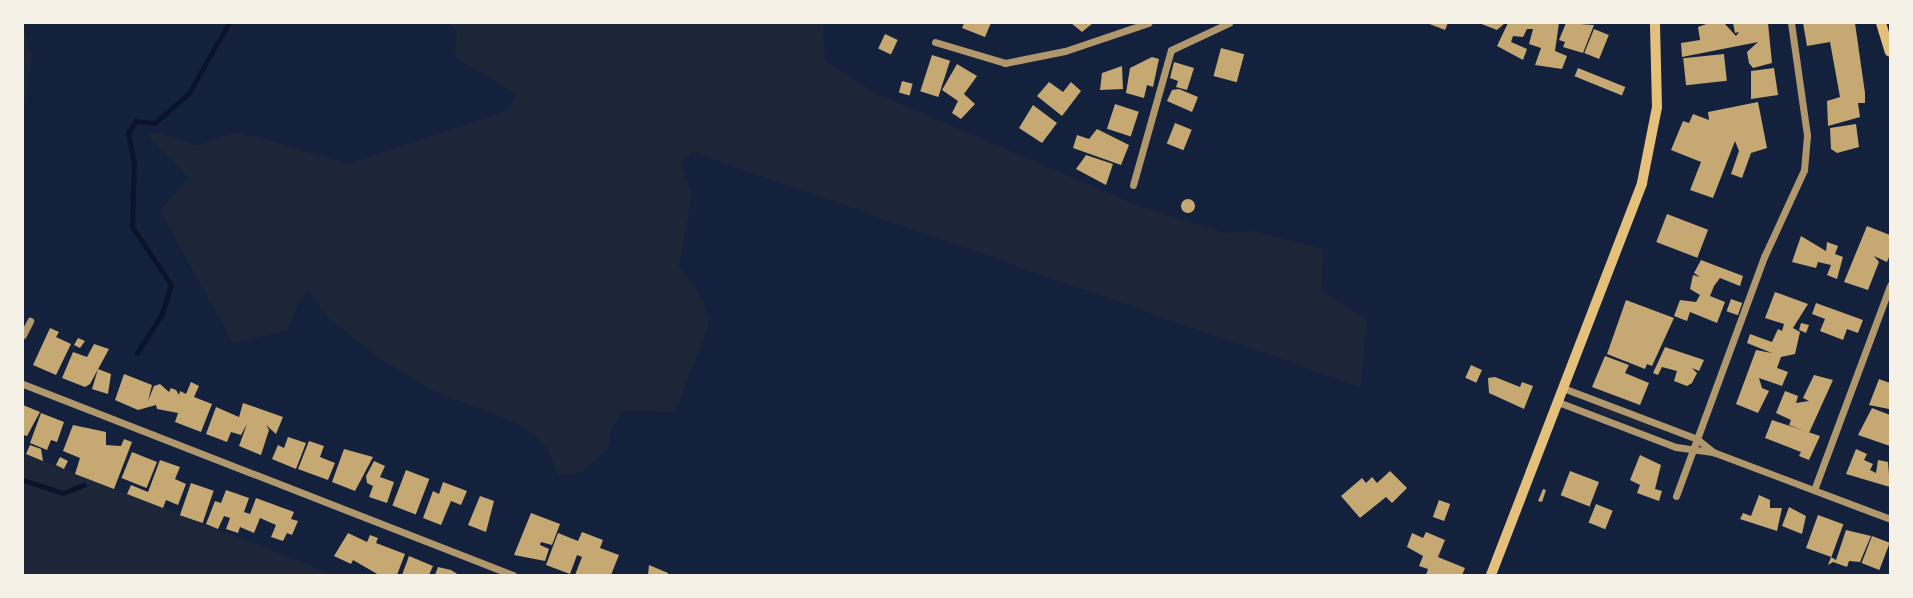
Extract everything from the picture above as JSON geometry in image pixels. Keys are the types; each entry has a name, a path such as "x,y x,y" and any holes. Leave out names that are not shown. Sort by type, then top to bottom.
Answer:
{"main road":[{"path":"1491,575 1645,172 1657,107 1655,23"},
{"path":"1881,23 1890,52"}],"street":[{"path":"935,42 1005,63 1065,51 1148,23"},
{"path":"1133,185 1171,50 1229,23"},
{"path":"1676,496 1764,257 1804,170 1807,135 1791,23"},
{"path":"1814,490 1890,286"},
{"path":"23,335 30,321"},
{"path":"23,384 513,575"},
{"path":"1563,388 1697,439 1713,452 1890,519"},
{"path":"1558,402 1692,452 1713,452"}],"shaded area":[{"path":"23,23 32,58 23,116"},
{"path":"449,23 823,23 825,61 877,94 1129,202 1224,233 1251,231 1323,249 1322,292 1367,319 1361,387 693,152 681,163 692,196 679,266 702,299 709,324 675,412 623,411 612,428 608,448 582,472 558,475 546,445 517,423 434,391 384,361 328,318 309,290 299,301 288,330 233,343 160,211 188,178 148,135 159,132 197,146 238,132 349,164 505,112 518,95 455,57 457,32"},
{"path":"1595,405 1664,431 1665,434 1593,410"},
{"path":"23,453 334,575 23,575"}],"building":[{"path":"964,23 991,23 985,37 962,28"},
{"path":"1071,23 1093,23 1082,32"},
{"path":"1427,23 1448,23 1445,30"},
{"path":"1479,23 1505,23 1497,30"},
{"path":"1508,23 1559,23 1555,51 1567,56 1562,69 1535,65 1541,48 1529,44 1533,29 1527,29 1523,37 1513,36 1511,42 1527,49 1523,60 1497,46"},
{"path":"1566,23 1594,25 1583,53 1563,47 1565,42 1559,40"},
{"path":"1709,23 1724,23 1736,36 1739,32 1735,33 1733,23 1768,23 1772,63 1753,68 1749,63 1747,52 1758,42 1682,57 1681,43 1700,40 1698,27"},
{"path":"1803,23 1855,23 1865,93 1865,103 1858,103 1860,117 1828,126 1827,101 1840,97 1830,42 1807,46"},
{"path":"1594,29 1609,35 1599,59 1584,53"},
{"path":"885,34 898,40 891,54 878,49"},
{"path":"1221,48 1244,54 1237,82 1213,76"},
{"path":"1724,54 1727,81 1686,85 1683,58"},
{"path":"932,55 950,61 938,97 920,91"},
{"path":"1152,57 1159,59 1153,87 1147,85 1144,98 1126,93 1130,68"},
{"path":"1174,62 1194,68 1187,90 1176,87 1178,81 1170,78"},
{"path":"957,64 977,76 964,94 975,104 961,119 952,113 958,101 942,90"},
{"path":"1122,66 1123,89 1100,90 1102,73"},
{"path":"1578,68 1625,87 1622,95 1575,76"},
{"path":"1774,68 1778,95 1751,99 1751,71"},
{"path":"902,81 913,84 910,95 899,93"},
{"path":"1049,82 1063,92 1071,82 1081,91 1062,116 1037,96"},
{"path":"1179,89 1198,97 1192,112 1167,101 1172,90"},
{"path":"1758,102 1767,148 1751,153 1742,178 1731,174 1739,151 1735,141 1713,198 1690,190 1701,162 1671,150 1683,121 1689,123 1693,114 1709,120 1708,112"},
{"path":"1115,104 1139,112 1131,136 1107,129"},
{"path":"1033,105 1057,123 1042,143 1019,128"},
{"path":"1175,123 1192,130 1183,150 1167,143"},
{"path":"1856,124 1859,147 1837,153 1831,149 1830,128"},
{"path":"1097,129 1129,145 1121,165 1073,148 1077,135 1089,139"},
{"path":"1086,155 1113,164 1106,185 1076,169"},
{"path":"1188,199 1193,201 1193,211 1188,213 1183,211 1181,206 1183,201"},
{"path":"1667,214 1708,230 1697,258 1656,242"},
{"path":"1867,226 1890,235 1887,262 1874,256 1879,262 1868,290 1844,282"},
{"path":"1801,236 1826,251 1827,242 1838,246 1835,254 1843,257 1837,279 1827,275 1831,265 1818,262 1816,268 1792,262"},
{"path":"1701,260 1743,276 1740,286 1720,278 1714,286 1710,296 1725,302 1717,323 1690,312 1687,321 1674,316 1680,300 1696,302 1700,295 1690,289 1693,275 1700,277 1694,273"},
{"path":"1775,292 1808,304 1793,328 1800,332 1795,354 1781,357 1777,368 1788,372 1782,386 1759,378 1762,388 1769,391 1758,413 1736,404 1756,350 1772,353 1747,343 1750,334 1772,342 1778,329 1782,331 1784,324 1765,318"},
{"path":"1731,299 1742,303 1738,315 1727,311"},
{"path":"1626,300 1674,318 1652,366 1647,364 1645,369 1607,354"},
{"path":"1816,303 1863,320 1858,333 1847,329 1843,340 1820,331 1825,319 1812,314"},
{"path":"1801,323 1809,325 1806,333 1799,330"},
{"path":"50,328 59,332 56,337 71,344 56,375 33,365"},
{"path":"78,338 85,341 80,348 74,345"},
{"path":"94,344 109,349 90,384 85,387 62,378 73,352 87,357"},
{"path":"1665,347 1704,360 1699,371 1692,368 1697,373 1692,383 1687,386 1674,381 1677,371 1662,367 1658,375 1653,373"},
{"path":"1605,356 1629,365 1625,373 1649,383 1640,405 1592,387"},
{"path":"1471,365 1482,370 1476,383 1465,378"},
{"path":"98,369 111,374 108,394 92,389"},
{"path":"124,374 152,385 148,401 154,386 160,384 169,392 171,388 176,390 179,395 180,391 186,394 191,382 199,386 194,397 212,404 201,432 175,422 178,413 157,409 156,405 138,410 115,400"},
{"path":"1814,375 1833,380 1809,433 1789,425 1791,420 1776,413 1785,391 1798,396 1796,403 1809,401 1803,398"},
{"path":"1495,377 1520,387 1522,382 1533,386 1524,409 1489,393 1488,378"},
{"path":"1879,379 1890,383 1889,409 1869,405"},
{"path":"243,403 283,417 276,434 266,425 269,430 261,455 239,446 247,424 241,435 231,432 227,442 206,434 216,407 239,417"},
{"path":"23,405 40,412 27,436 23,435"},
{"path":"1872,408 1890,415 1890,446 1858,435"},
{"path":"41,413 64,422 57,442 51,440 47,450 30,443"},
{"path":"1772,420 1820,436 1809,460 1799,456 1801,452 1765,438"},
{"path":"73,425 106,432 106,445 121,446 124,439 132,442 114,489 75,474 80,458 63,451"},
{"path":"288,437 306,443 296,469 272,459 278,445 284,448"},
{"path":"309,441 324,446 320,457 335,463 328,480 298,469"},
{"path":"30,445 41,449 43,461 26,454"},
{"path":"344,449 373,457 355,491 332,482"},
{"path":"1856,449 1867,454 1864,460 1873,464 1870,470 1876,473 1878,460 1888,462 1890,487 1846,474"},
{"path":"132,452 157,462 147,488 122,478"},
{"path":"1640,455 1661,465 1655,489 1662,491 1659,501 1637,493 1640,485 1630,480"},
{"path":"60,457 68,461 64,469 56,465"},
{"path":"160,460 180,467 175,479 186,484 178,505 166,500 163,508 127,494 131,485 148,492"},
{"path":"374,461 385,466 380,477 394,482 387,503 369,497 373,486 367,483 366,476"},
{"path":"406,470 429,479 416,514 392,505"},
{"path":"1390,471 1407,488 1392,503 1386,497 1360,518 1341,496 1362,478 1366,483 1372,477 1377,483"},
{"path":"1570,471 1599,482 1590,506 1561,495"},
{"path":"443,482 467,491 461,505 451,501 441,525 423,518 433,491 439,494"},
{"path":"191,483 214,491 203,523 180,515"},
{"path":"1543,489 1546,490 1542,502 1538,501"},
{"path":"226,490 249,498 244,512 250,514 256,498 294,512 291,519 298,521 292,535 287,533 283,541 271,537 276,525 260,518 254,533 240,527 238,533 226,529 230,518 224,516 218,529 206,524 215,501 221,503"},
{"path":"1759,495 1770,500 1770,508 1782,508 1777,531 1740,519 1743,513 1751,516"},
{"path":"480,496 494,501 486,532 468,525"},
{"path":"1439,500 1450,504 1444,521 1433,517"},
{"path":"1596,504 1613,511 1605,529 1589,523"},
{"path":"1789,507 1806,516 1802,534 1782,526"},
{"path":"531,513 560,524 552,545 541,542 540,545 549,549 545,561 514,555"},
{"path":"1818,515 1843,524 1831,557 1806,548"},
{"path":"1846,530 1871,536 1860,562 1849,561 1847,567 1833,562 1828,565 1831,557 1836,560"},
{"path":"582,532 603,540 600,548 619,555 611,575 575,575 582,557 577,555 570,574 546,565 558,533 578,541"},
{"path":"1426,532 1445,540 1438,557 1465,568 1462,575 1426,575 1428,569 1419,566 1423,556 1407,547 1412,533 1423,538"},
{"path":"348,533 367,542 370,535 378,538 376,543 405,554 397,575 379,575 353,560 351,564 334,556"},
{"path":"1872,536 1890,543 1879,570 1862,563"},
{"path":"409,556 433,566 429,575 402,575"},
{"path":"649,565 668,573 668,575 648,575"},
{"path":"438,567 451,570 459,575 435,575"}],"waterway":[{"path":"137,353 162,314 171,285 132,227 134,164 128,133 136,121 155,123 189,93 229,23"},
{"path":"23,480 63,493 84,485"}]}
